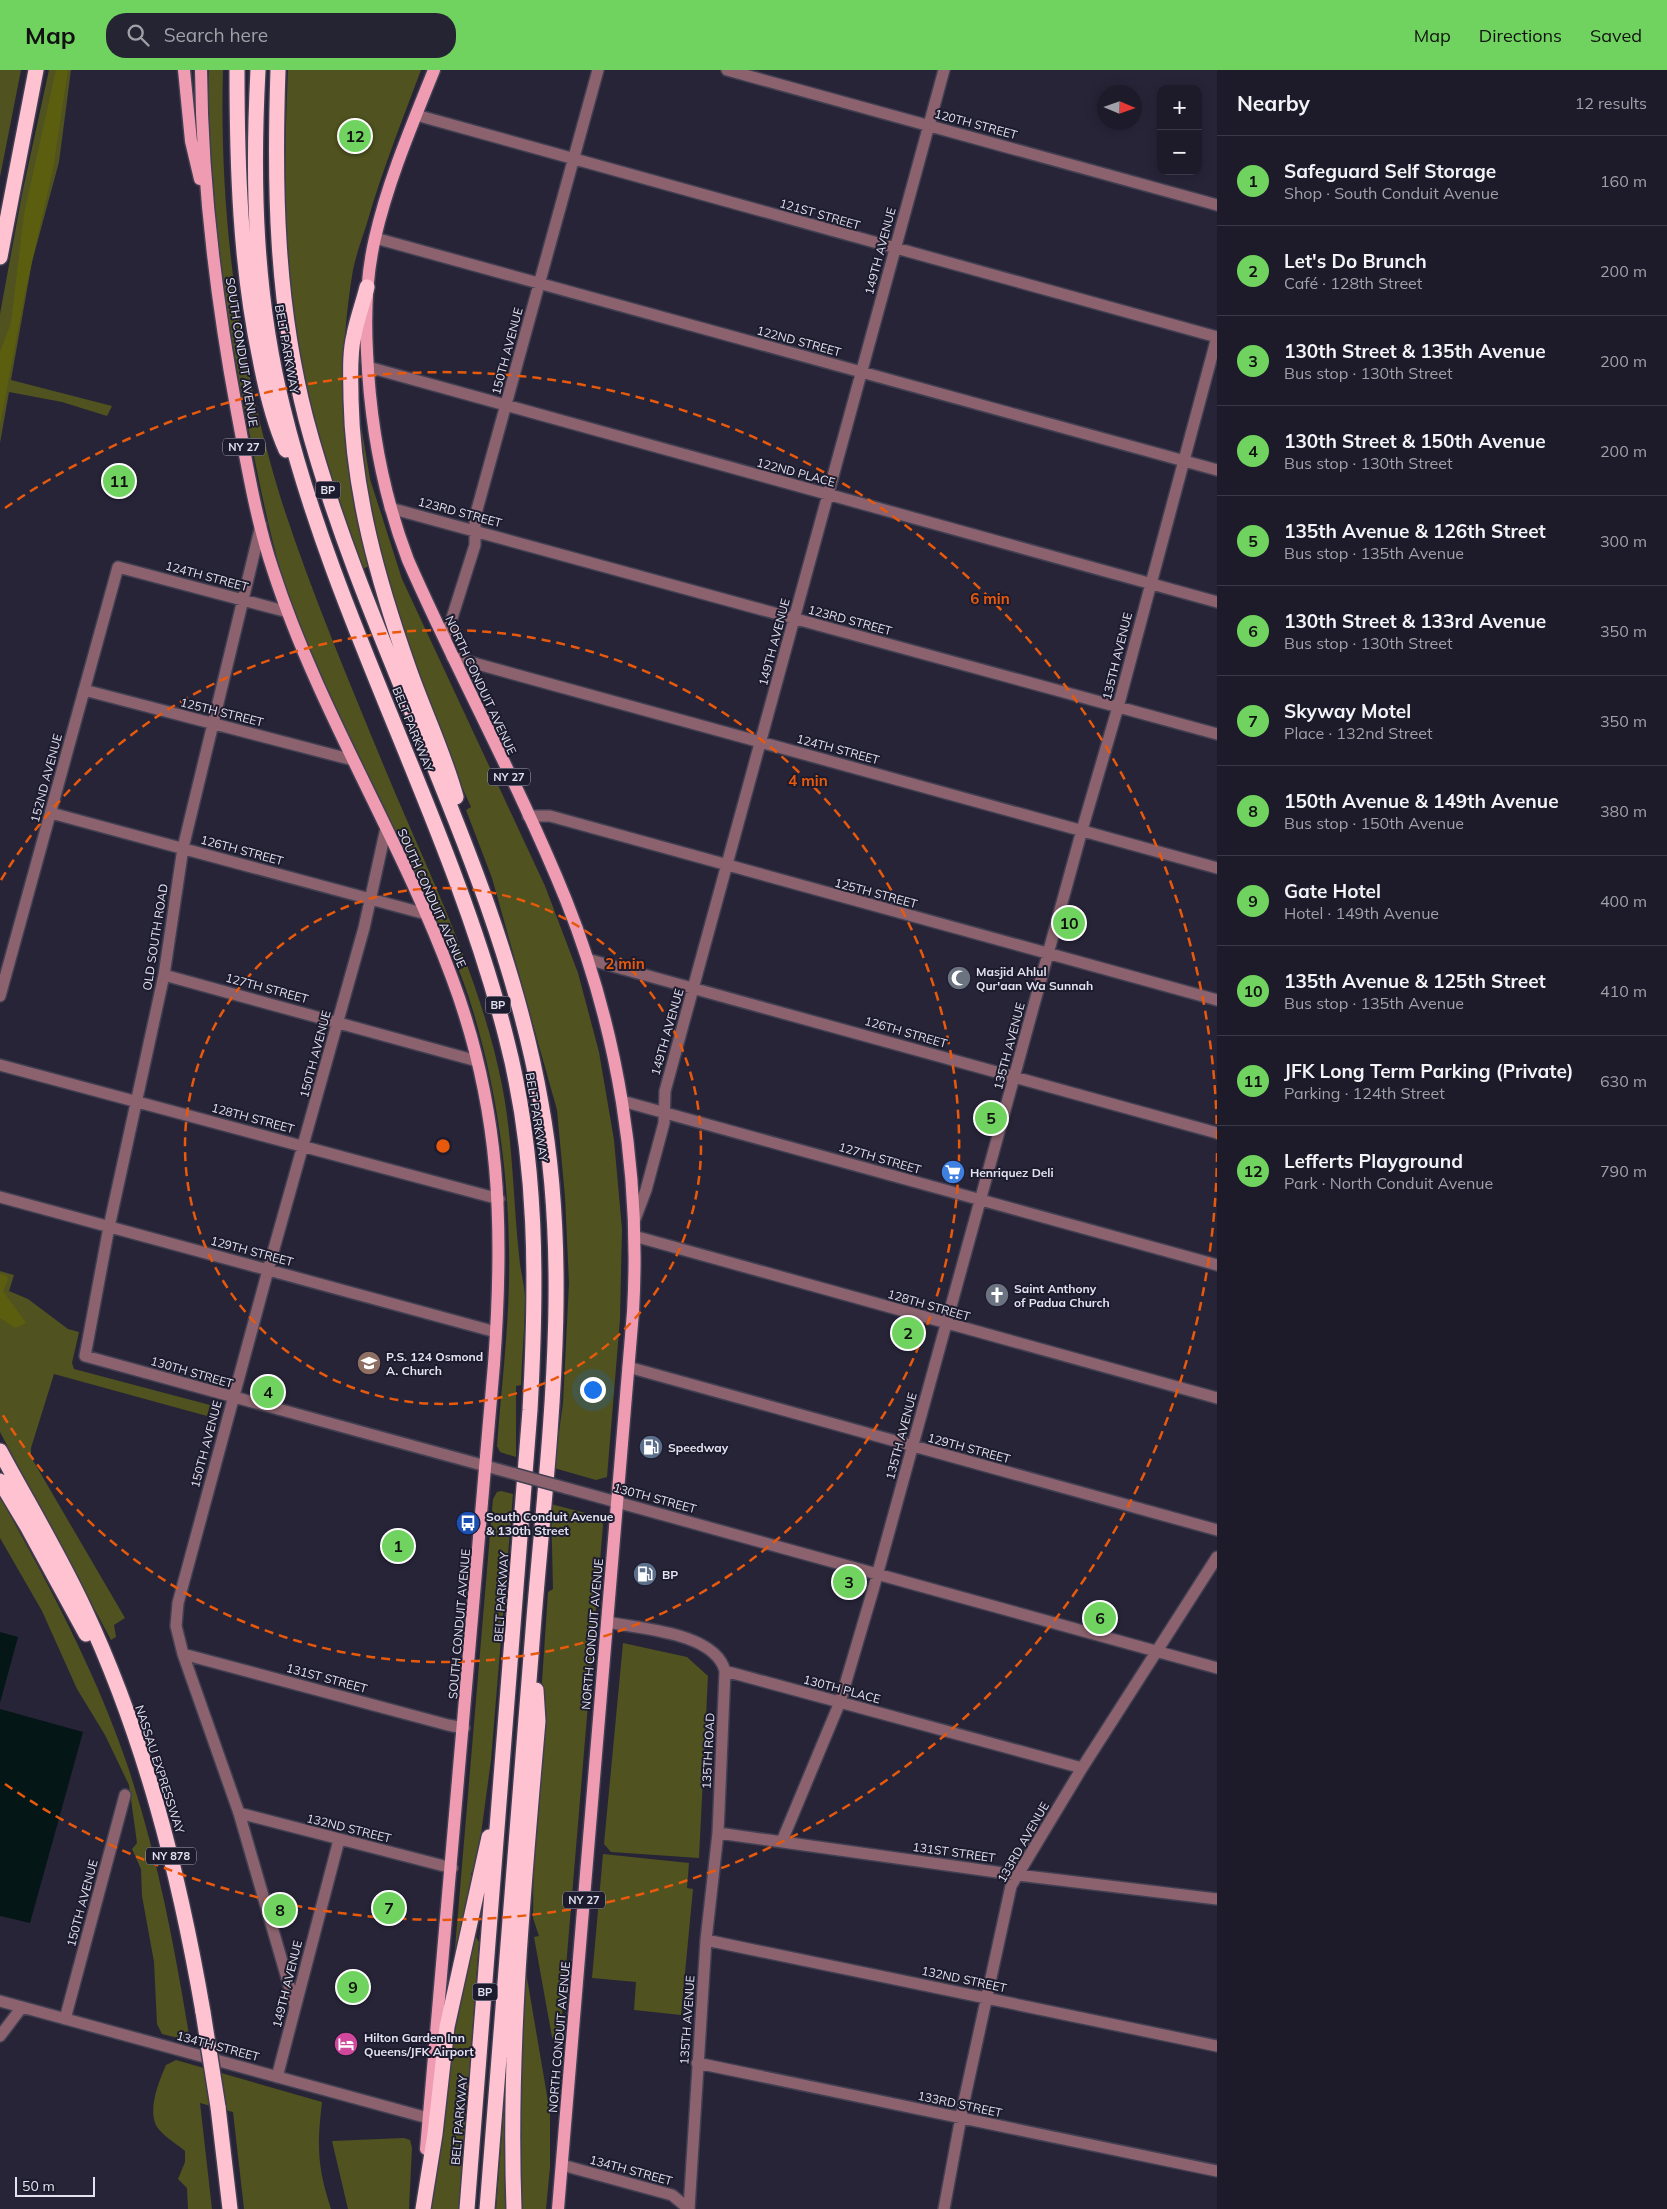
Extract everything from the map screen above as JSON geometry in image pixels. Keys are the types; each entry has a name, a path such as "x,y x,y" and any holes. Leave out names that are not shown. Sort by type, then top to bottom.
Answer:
{"highway":[{"path":"0,257 36,70"},
{"path":"237,70 243,228 253,322 276,427 311,503"},
{"name":"BELT PARKWAY","path":"258,70 255,194 261,292 280,398 311,503 350,614 439,834 472,925 506,1038 523,1116 534,1220 534,1332 527,1459 467,2209"},
{"name":"BELT PARKWAY","path":"278,70 275,167 278,251 285,314 306,417 357,575 481,888 514,986 530,1048 542,1109 552,1194 555,1278 552,1381 487,2209"},
{"path":"367,287 353,336 351,389 355,459 362,504 371,547 391,615 448,770 481,888"},
{"name":"NASSAU EXPRESSWAY","path":"0,1451 84,1608 124,1704 144,1759 165,1830 203,2012 218,2108 230,2209"},
{"path":"0,1481 27,1526 124,1704"},
{"path":"514,2209 512,2137 515,2033 538,1721 533,1631"},
{"path":"423,2209 435,2134 447,2027 502,1774"},
{"path":"223,2147 224,2209"}],"main road":[{"path":"184,70 191,141 209,222"},
{"name":"SOUTH CONDUIT AVENUE","path":"201,70 209,222 231,377 272,570 288,612 353,760 426,914 454,981 477,1060 493,1142 499,1199 500,1262 496,1332 452,1868 428,2118 423,2209"},
{"name":"NORTH CONDUIT AVENUE","path":"434,70 387,193 375,238 367,287 368,367 373,431 390,508 408,560 563,894 587,959 607,1030 622,1101 630,1161 634,1220 634,1294 558,2209"}],"street":[{"name":"150TH AVENUE","path":"445,640 475,545 475,518 598,70"},
{"name":"120TH STREET","path":"727,70 1217,205"},
{"name":"149TH AVENUE","path":"634,1220 646,1190 664,1123 665,1091 944,70"},
{"name":"121ST STREET","path":"416,115 1217,337"},
{"name":"122ND STREET","path":"375,238 1217,470"},
{"name":"135TH AVENUE","path":"782,1841 840,1702 1082,830 1118,708 1149,584 1217,337"},
{"name":"122ND PLACE","path":"368,367 506,407 1217,602"},
{"name":"123RD STREET","path":"390,508 1217,734"},
{"name":"OLD SOUTH ROAD","path":"85,1356 109,1226 138,1101 164,975 183,848 261,524"},
{"name":"124TH STREET","path":"118,566 288,612"},
{"name":"152ND AVENUE","path":"0,996 118,566"},
{"name":"124TH STREET","path":"452,657 1217,868"},
{"name":"125TH STREET","path":"84,690 353,760"},
{"name":"126TH STREET","path":"51,813 426,914"},
{"name":"125TH STREET","path":"528,816 550,816 1217,1000"},
{"name":"150TH AVENUE","path":"295,2006 239,1813 183,1654 176,1626 178,1602 268,1270 364,928 386,828"},
{"name":"126TH STREET","path":"587,959 1217,1133"},
{"name":"127TH STREET","path":"164,975 477,1060"},
{"name":"128TH STREET","path":"0,1065 499,1199"},
{"name":"127TH STREET","path":"622,1101 1217,1265"},
{"name":"129TH STREET","path":"0,1197 496,1332"},
{"name":"128TH STREET","path":"634,1236 1217,1398"},
{"name":"130TH STREET","path":"85,1356 1217,1668"},
{"name":"129TH STREET","path":"628,1366 912,1447 1217,1530"},
{"name":"133RD AVENUE","path":"944,2209 961,2118 1011,1886 1082,1768 1158,1652 1217,1557"},
{"path":"607,1622 692,1639 713,1651 723,1664 725,1671"},
{"name":"131ST STREET","path":"183,1654 448,1726 464,1728"},
{"name":"130TH PLACE","path":"725,1671 1082,1768"},
{"name":"135TH ROAD","path":"718,1833 725,1671"},
{"name":"150TH AVENUE","path":"65,2019 125,1794"},
{"name":"132ND STREET","path":"239,1813 452,1868"},
{"name":"135TH AVENUE","path":"689,2209 706,1940 718,1833"},
{"name":"131ST STREET","path":"718,1833 1018,1875 1217,1900"},
{"name":"149TH AVENUE","path":"277,2077 338,1840"},
{"name":"132ND STREET","path":"706,1940 1217,2046"},
{"name":"134TH STREET","path":"0,2001 428,2118"},
{"path":"0,2036 22,2007"},
{"name":"133RD STREET","path":"697,2063 1217,2171"},
{"name":"134TH STREET","path":"562,2165 672,2195 689,2209"}],"shaded area":[{"path":"0,70 21,70 0,177"},
{"path":"49,70 71,70 59,162 32,262 11,380 112,406 107,416 62,402 9,392 0,443 0,314 22,194"},
{"path":"56,70 68,70 53,169 26,288 0,425 0,352 11,323 24,214"},
{"path":"209,70 223,70 224,178 234,285 242,339 253,391 265,444 280,496 303,564 329,631 466,962 492,1044 502,1085 511,1148 517,1234 525,1296 521,1385 516,1386 516,1457 500,1452 497,1446 507,1322 509,1245 508,1210 501,1138 488,1067 469,998 457,966 415,873 318,670 295,613 278,561 248,426 224,293 210,159"},
{"path":"288,70 421,70 386,165 357,253 348,307 343,382 344,419 353,493 369,566 363,569 317,428 300,356 294,320 289,283 285,203"},
{"path":"357,401 370,479 402,579 545,886 578,973 599,1052 614,1140 622,1229 620,1319 607,1477 596,1480 554,1468 563,1403 569,1283 565,1197 557,1110 492,878 466,810 471,807 433,722 384,581 359,461"},
{"path":"0,1271 14,1275 9,1291 28,1299 68,1329 79,1332 72,1363 74,1369 210,1405 207,1416 54,1374 31,1448 31,1457 125,1618 114,1625 116,1637 111,1640 0,1432"},
{"path":"0,1274 6,1275 8,1279 3,1291 26,1323 15,1328 0,1318"},
{"path":"497,1492 513,1494 491,1760 476,1871 471,1873 472,1886 453,1972 493,1499"},
{"path":"0,1497 70,1628 100,1695 127,1764 138,1798 164,1901 190,2041 162,2034 157,2024 154,1962 142,1896 141,1869 132,1849 137,1843 129,1785 105,1735 77,1689 42,1611 0,1538"},
{"path":"551,1504 597,1516 601,1519 603,1525 559,2051 552,2037 534,1937 539,1936 533,1918 534,1802 548,1592 553,1589"},
{"path":"0,1632 18,1637 0,1703"},
{"path":"623,1643 687,1657 708,1676 699,1858 611,1852 604,1844"},
{"path":"0,1709 83,1732 30,1923 0,1916"},
{"path":"603,1854 689,1863 687,1888 693,1889 681,2015 634,2010 636,1982 592,1978"},
{"path":"518,1925 550,2113 550,2167 546,2209 496,2209"},
{"path":"473,1937 476,1937 479,1942 459,2209 431,2209 453,2030"},
{"path":"176,2060 322,2102 319,2156 331,2209 244,2209 233,2112 200,2103 212,2209 188,2209 187,2188 178,2179 185,2162 185,2151 166,2137 157,2127 153,2112 155,2096 166,2065"},
{"path":"404,2138 410,2140 412,2148 409,2209 348,2209 332,2141"}],"place":[{"name":"Lefferts Playground","path":"355,136"},
{"name":"JFK Long Term Parking (Private)","path":"119,481"},
{"name":"135th Avenue & 125th Street","path":"1069,923"},
{"name":"Masjid Ahlul Qur'aan Wa Sunnah","path":"959,978"},
{"name":"135th Avenue & 126th Street","path":"991,1118"},
{"name":"Henriquez Deli","path":"953,1172"},
{"name":"Saint Anthony of Padua Church","path":"997,1295"},
{"name":"Let's Do Brunch","path":"908,1333"},
{"name":"P.S. 124 Osmond A. Church","path":"369,1363"},
{"name":"130th Street & 150th Avenue","path":"268,1392"},
{"name":"Speedway","path":"651,1447"},
{"name":"South Conduit Avenue & 130th Street","path":"468,1523"},
{"name":"Safeguard Self Storage","path":"398,1546"},
{"name":"BP","path":"645,1574"},
{"name":"130th Street & 135th Avenue","path":"849,1582"},
{"name":"130th Street & 133rd Avenue","path":"1100,1618"},
{"name":"Skyway Motel","path":"389,1908"},
{"name":"150th Avenue & 149th Avenue","path":"280,1910"},
{"name":"Gate Hotel","path":"353,1987"},
{"name":"Hilton Garden Inn Queens/JFK Airport","path":"346,2044"}]}
